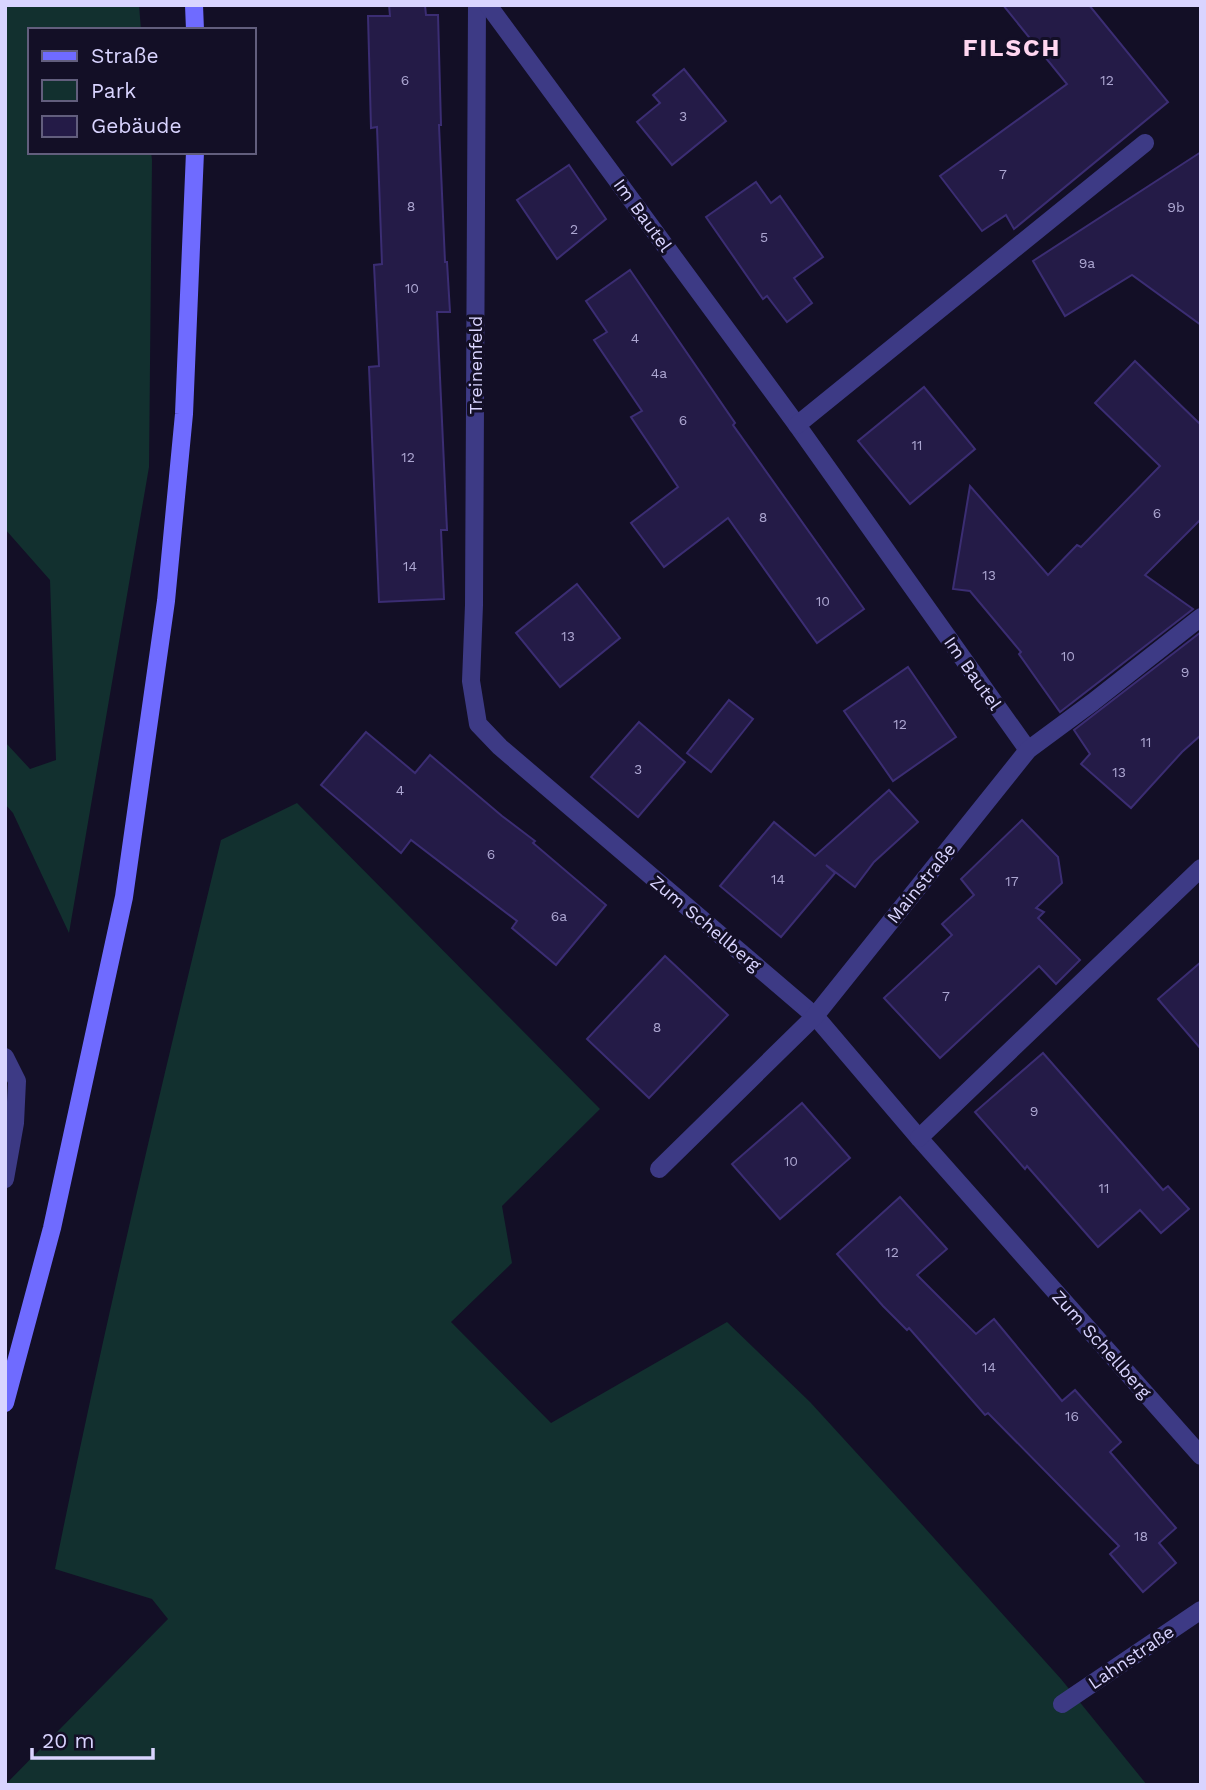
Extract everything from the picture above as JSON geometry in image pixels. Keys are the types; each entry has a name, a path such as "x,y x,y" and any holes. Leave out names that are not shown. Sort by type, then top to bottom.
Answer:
{"main road":[{"path":"194,5 195,28"},
{"path":"5,1403 52,1228 124,897 166,601 176,498 184,414 195,154"}],"street":[{"name":"Treinenfeld","path":"477,5 474,605 471,681 478,724"},
{"name":"Im Bautel","path":"488,5 797,425 1028,750"},
{"path":"797,425 1144,142"},
{"name":"Mainstraße","path":"659,1169 815,1016 1028,750 1201,617"},
{"name":"Zum Schellberg","path":"478,724 500,747 815,1016 919,1138 1201,1456"},
{"path":"919,1138 1201,867"},
{"path":"5,1057 16,1081 15,1123 5,1179"},
{"name":"Lahnstraße","path":"1062,1704 1201,1610"}],"green space":[{"path":"5,5 139,5 141,28 28,28 28,154 151,154 152,160 149,467 69,933 13,813 5,804 5,742 30,769 56,760 50,580 5,529"},
{"path":"297,803 600,1109 502,1206 512,1263 451,1322 551,1423 727,1322 810,1402 906,1507 1061,1679 1147,1785 5,1785 168,1619 152,1599 55,1569 134,1204 221,840"}],"building":[{"path":"389,5 425,5 426,15 438,15 439,125 450,312 437,312 447,530 441,530 444,599 379,602 369,367 379,366 374,265 382,264 377,127 371,128 368,16 390,16"},
{"path":"1003,5 1089,5 1168,102 1014,229 1006,215 982,231 940,176 1067,84"},
{"path":"684,69 726,121 672,165 637,122 660,103 653,95"},
{"path":"1201,152 1201,325 1132,275 1065,316 1033,261"},
{"path":"569,165 606,219 557,259 517,200"},
{"path":"756,182 771,203 780,196 823,257 794,278 812,303 787,322 767,296 763,299 706,217"},
{"path":"630,270 735,423 733,425 864,609 817,643 728,518 664,567 631,523 678,487 631,417 642,411 594,340 607,332 586,301"},
{"path":"1135,361 1201,425 1201,519 1145,575 1193,609 1060,712 1019,654 1021,652 970,591 953,589 970,486 1048,575 1077,545 1081,547 1160,466 1095,403"},
{"path":"924,387 975,449 910,504 858,441"},
{"path":"577,584 620,638 560,687 516,633"},
{"path":"1201,632 1201,735 1131,808 1081,764 1090,754 1074,730"},
{"path":"908,667 956,737 893,781 844,711"},
{"path":"729,700 753,719 711,772 687,753"},
{"path":"639,722 685,762 638,817 591,777"},
{"path":"366,732 415,773 430,755 535,841 533,843 606,905 556,965 512,928 517,921 411,840 401,853 321,785"},
{"path":"889,790 918,822 874,862 855,887 826,865 835,873 781,937 720,886 774,822 815,856"},
{"path":"1022,820 1058,857 1062,883 1036,908 1044,912 1038,918 1080,960 1056,984 1039,966 940,1058 884,998 952,935 942,924 974,895 961,879"},
{"path":"665,956 728,1015 649,1098 587,1039"},
{"path":"1201,962 1201,1049 1158,999"},
{"path":"1043,1053 1163,1190 1168,1186 1189,1209 1161,1233 1140,1210 1098,1247 975,1112"},
{"path":"802,1103 850,1158 780,1219 732,1164"},
{"path":"900,1197 947,1249 917,1275 976,1334 994,1319 1062,1401 1075,1390 1121,1442 1110,1452 1176,1528 1159,1543 1176,1563 1143,1592 1110,1554 1119,1546 988,1413 985,1415 909,1328 907,1330 883,1306 837,1254"}],"district":[{"name":"FILSCH","path":"1012,48"}]}
